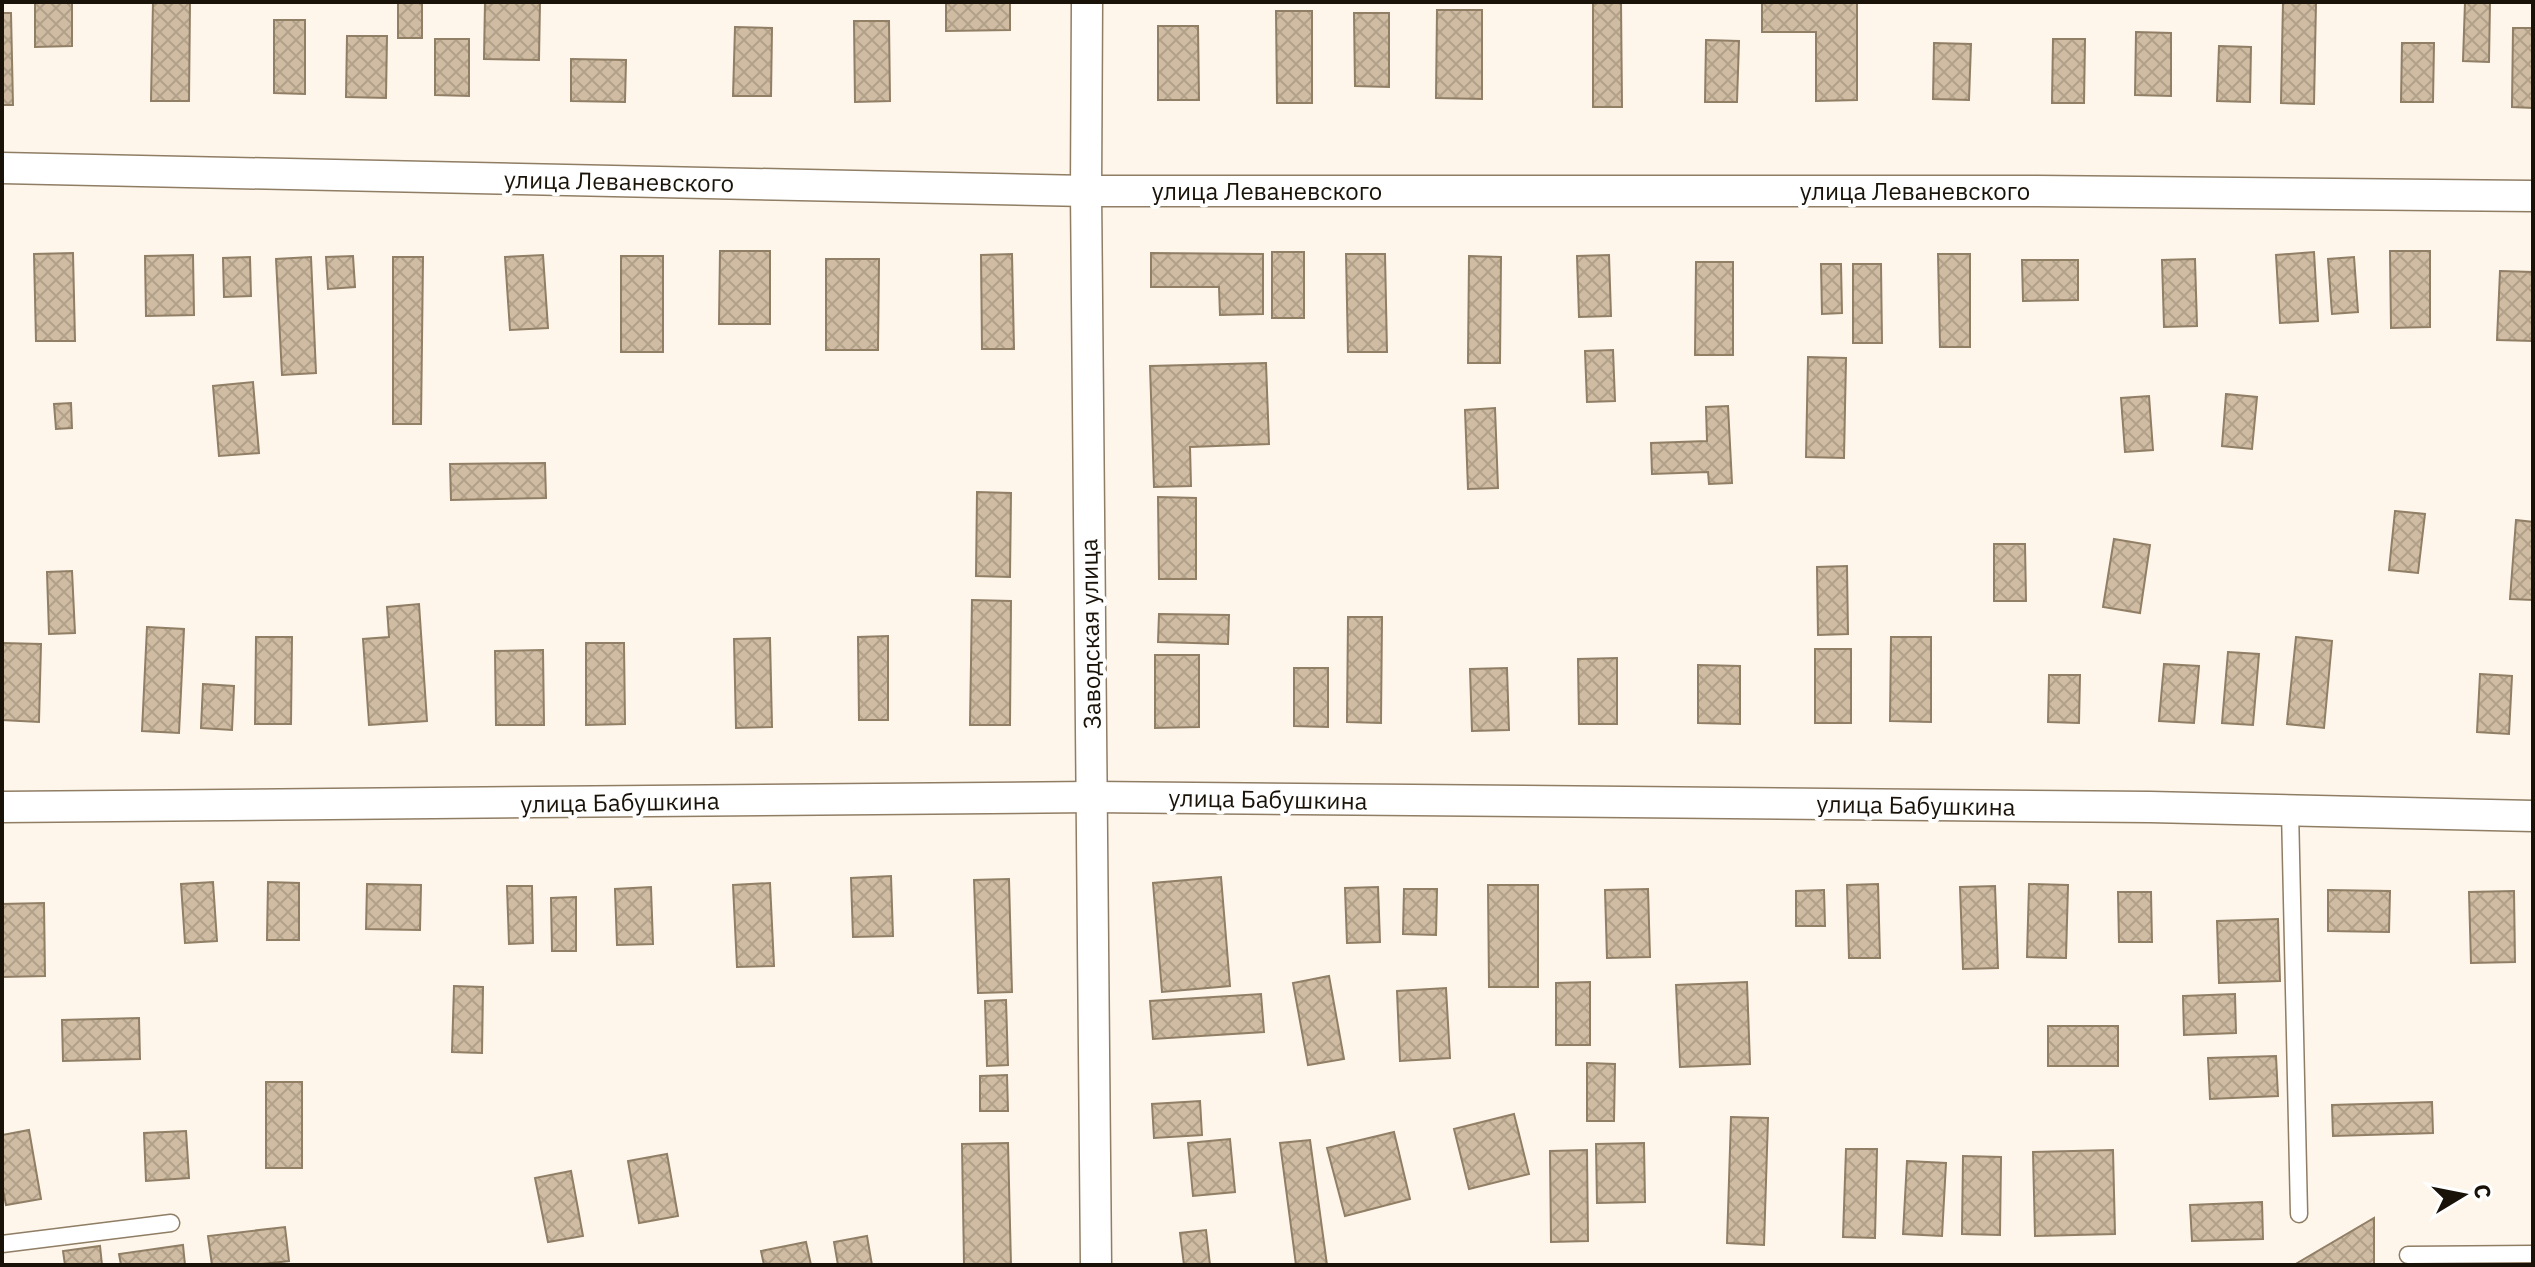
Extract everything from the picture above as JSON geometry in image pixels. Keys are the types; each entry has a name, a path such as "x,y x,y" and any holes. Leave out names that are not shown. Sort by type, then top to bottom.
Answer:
{"street":[{"name":"Заводская улица","path":"1087,2 1096,1265"},
{"name":"улица Леваневского","path":"2,168 1086,191 2037,191 2533,196"},
{"name":"улица Бабушкина","path":"2,807 1092,797 2290,810 2533,816"}],"lane":[{"path":"2290,810 2299,1214"},
{"path":"2,1244 171,1223"},
{"path":"2408,1255 2533,1254"}],"building":[{"path":"35,2 72,2 72,46 35,47"},
{"path":"153,2 190,2 189,101 151,101"},
{"path":"398,2 422,2 422,38 398,38"},
{"path":"485,2 540,2 539,60 484,59"},
{"path":"946,2 1010,2 1010,30 946,31"},
{"path":"1593,2 1621,2 1622,107 1593,107"},
{"path":"1762,2 1857,2 1857,100 1816,101 1816,32 1762,32"},
{"path":"2283,2 2316,2 2314,104 2281,103"},
{"path":"2465,2 2490,2 2489,62 2463,61"},
{"path":"1437,10 1482,10 1482,99 1436,98"},
{"path":"1276,11 1312,11 1312,103 1277,103"},
{"path":"2,13 11,13 13,105 2,105"},
{"path":"1354,13 1389,13 1389,87 1355,86"},
{"path":"274,20 305,20 305,94 274,93"},
{"path":"854,21 889,21 890,101 855,102"},
{"path":"1158,26 1198,26 1199,100 1158,100"},
{"path":"735,27 772,28 771,96 733,96"},
{"path":"2513,28 2533,28 2533,108 2512,107"},
{"path":"2136,32 2171,33 2171,96 2135,95"},
{"path":"347,36 387,36 386,98 346,97"},
{"path":"435,39 469,39 469,96 435,95"},
{"path":"2053,39 2085,39 2084,103 2052,103"},
{"path":"1706,40 1739,41 1737,102 1705,102"},
{"path":"1934,43 1971,44 1969,100 1933,99"},
{"path":"2402,43 2434,43 2433,102 2401,102"},
{"path":"2219,46 2251,47 2250,102 2217,101"},
{"path":"571,59 626,60 625,102 571,101"},
{"path":"720,251 770,251 770,324 719,324"},
{"path":"2390,251 2430,251 2430,327 2391,328"},
{"path":"1272,252 1304,252 1304,318 1272,318"},
{"path":"2314,252 2318,321 2280,323 2276,255"},
{"path":"73,253 75,341 36,341 34,254"},
{"path":"1151,253 1263,254 1263,314 1220,315 1219,287 1151,287"},
{"path":"1012,254 1014,349 982,349 981,255"},
{"path":"1346,254 1385,254 1387,352 1348,352"},
{"path":"1938,254 1970,254 1970,347 1940,347"},
{"path":"193,255 194,315 146,316 145,256"},
{"path":"543,255 548,328 510,330 505,257"},
{"path":"1609,255 1611,316 1579,317 1577,256"},
{"path":"353,256 355,287 328,289 326,257"},
{"path":"621,256 663,256 663,352 621,352"},
{"path":"1469,256 1501,257 1500,363 1468,363"},
{"path":"250,257 251,296 224,297 223,258"},
{"path":"311,257 316,373 282,375 276,259"},
{"path":"393,257 423,257 421,424 393,424"},
{"path":"2354,257 2358,312 2332,314 2328,259"},
{"path":"826,259 879,259 878,350 826,350"},
{"path":"2195,259 2197,326 2164,327 2162,260"},
{"path":"2022,260 2078,260 2078,300 2023,301"},
{"path":"1696,262 1733,262 1733,355 1695,355"},
{"path":"1821,264 1841,264 1842,313 1822,314"},
{"path":"1853,264 1881,264 1882,343 1853,343"},
{"path":"2500,271 2533,272 2533,341 2497,340"},
{"path":"1613,350 1615,401 1587,402 1585,351"},
{"path":"1808,357 1846,358 1844,458 1806,457"},
{"path":"1266,363 1269,444 1190,447 1191,486 1154,487 1150,366"},
{"path":"253,382 259,453 219,456 213,386"},
{"path":"2226,394 2257,397 2252,449 2222,446"},
{"path":"2149,396 2153,450 2125,452 2121,398"},
{"path":"71,403 72,428 56,429 54,404"},
{"path":"1728,406 1732,483 1709,484 1708,472 1652,474 1651,443 1707,441 1706,407"},
{"path":"1495,408 1498,488 1468,489 1465,410"},
{"path":"545,463 546,498 451,500 450,464"},
{"path":"977,492 1011,493 1010,577 976,576"},
{"path":"1158,497 1196,498 1196,579 1159,579"},
{"path":"2395,511 2425,514 2418,573 2389,570"},
{"path":"2516,520 2533,522 2533,600 2510,599"},
{"path":"2114,539 2150,545 2140,613 2103,607"},
{"path":"1994,544 2025,544 2026,601 1994,601"},
{"path":"1847,566 1848,634 1818,635 1817,567"},
{"path":"72,571 75,633 49,634 47,572"},
{"path":"972,600 1011,601 1010,725 970,725"},
{"path":"419,604 427,721 369,725 363,639 389,637 387,607"},
{"path":"1159,614 1229,615 1228,644 1158,642"},
{"path":"1348,617 1382,617 1381,723 1347,722"},
{"path":"147,627 184,629 179,733 142,731"},
{"path":"888,636 888,720 859,720 858,637"},
{"path":"256,637 292,637 291,724 255,724"},
{"path":"1891,637 1931,637 1931,722 1890,721"},
{"path":"2296,637 2332,641 2324,728 2287,724"},
{"path":"770,638 772,727 736,728 734,639"},
{"path":"2,643 41,644 39,722 2,720"},
{"path":"586,643 624,643 625,724 586,725"},
{"path":"1815,649 1851,649 1851,723 1815,723"},
{"path":"543,650 544,725 496,725 495,651"},
{"path":"2228,652 2259,654 2253,725 2222,723"},
{"path":"1155,655 1199,655 1199,727 1155,728"},
{"path":"1617,658 1617,724 1579,724 1578,659"},
{"path":"2164,664 2199,666 2194,723 2159,721"},
{"path":"1698,665 1740,666 1740,724 1698,723"},
{"path":"1294,668 1328,668 1328,727 1294,726"},
{"path":"1507,668 1509,730 1472,731 1470,669"},
{"path":"2480,674 2512,676 2509,734 2477,732"},
{"path":"2049,675 2080,675 2079,723 2048,722"},
{"path":"203,684 234,686 232,730 201,728"},
{"path":"891,876 893,936 853,937 851,878"},
{"path":"1221,877 1230,986 1162,992 1153,883"},
{"path":"1009,879 1012,992 978,993 974,880"},
{"path":"213,882 217,941 185,943 181,884"},
{"path":"268,882 299,883 299,940 267,940"},
{"path":"770,883 774,966 737,967 733,885"},
{"path":"367,884 421,885 420,930 366,929"},
{"path":"1878,884 1880,958 1849,958 1847,885"},
{"path":"2029,884 2068,885 2066,958 2027,957"},
{"path":"1488,885 1538,885 1538,987 1489,987"},
{"path":"507,886 532,886 533,943 509,944"},
{"path":"1995,886 1998,968 1963,969 1960,887"},
{"path":"651,887 653,944 617,945 615,889"},
{"path":"1378,887 1380,942 1347,943 1345,888"},
{"path":"1404,889 1437,889 1436,935 1403,934"},
{"path":"1648,889 1650,957 1607,958 1605,890"},
{"path":"1824,890 1825,926 1796,926 1796,891"},
{"path":"2328,890 2390,891 2389,932 2328,931"},
{"path":"2514,891 2515,962 2471,963 2469,892"},
{"path":"2118,892 2151,892 2152,942 2119,942"},
{"path":"576,897 576,951 552,951 551,898"},
{"path":"44,903 45,976 2,977 2,904"},
{"path":"2278,919 2280,981 2219,983 2217,921"},
{"path":"1329,976 1344,1059 1308,1065 1293,983"},
{"path":"1590,982 1590,1045 1556,1045 1556,983"},
{"path":"1747,982 1750,1064 1680,1067 1676,985"},
{"path":"454,986 483,987 482,1053 452,1052"},
{"path":"1446,988 1450,1058 1400,1061 1397,991"},
{"path":"1261,994 1264,1032 1153,1039 1150,1001"},
{"path":"2235,994 2236,1033 2184,1035 2183,996"},
{"path":"1006,1000 1008,1065 987,1066 985,1001"},
{"path":"139,1018 140,1059 63,1061 62,1020"},
{"path":"2048,1026 2118,1026 2118,1066 2048,1066"},
{"path":"2276,1056 2278,1096 2210,1099 2208,1058"},
{"path":"1587,1063 1615,1064 1614,1121 1587,1121"},
{"path":"1007,1075 1008,1111 980,1111 980,1076"},
{"path":"266,1082 302,1082 302,1168 266,1168"},
{"path":"1200,1101 1202,1135 1154,1138 1152,1104"},
{"path":"2432,1102 2433,1133 2333,1136 2332,1105"},
{"path":"1514,1114 1529,1174 1469,1189 1454,1129"},
{"path":"1731,1117 1768,1118 1764,1245 1727,1243"},
{"path":"29,1130 41,1199 6,1205 2,1185 2,1135"},
{"path":"186,1131 189,1178 146,1181 144,1133"},
{"path":"1394,1132 1410,1199 1345,1216 1327,1148"},
{"path":"1230,1139 1235,1192 1193,1196 1188,1143"},
{"path":"1310,1140 1327,1265 1296,1265 1280,1143"},
{"path":"1008,1143 1011,1265 964,1265 962,1144"},
{"path":"1644,1143 1645,1202 1597,1203 1596,1144"},
{"path":"1846,1149 1877,1149 1875,1238 1843,1237"},
{"path":"1587,1150 1588,1241 1551,1242 1550,1151"},
{"path":"2113,1150 2115,1234 2035,1236 2033,1152"},
{"path":"667,1154 678,1216 639,1223 628,1161"},
{"path":"1963,1156 2001,1157 2000,1235 1962,1234"},
{"path":"1907,1161 1946,1163 1942,1236 1903,1234"},
{"path":"571,1171 583,1236 548,1242 535,1178"},
{"path":"2262,1202 2263,1239 2192,1241 2190,1205"},
{"path":"2374,1218 2374,1265 2294,1265"},
{"path":"285,1227 289,1261 212,1265 208,1236"},
{"path":"1206,1230 1210,1265 1184,1265 1180,1233"},
{"path":"867,1236 872,1265 838,1265 834,1242"},
{"path":"806,1242 811,1265 764,1265 761,1251"},
{"path":"183,1245 185,1265 121,1265 119,1254"},
{"path":"100,1246 102,1265 65,1265 63,1251"}]}
